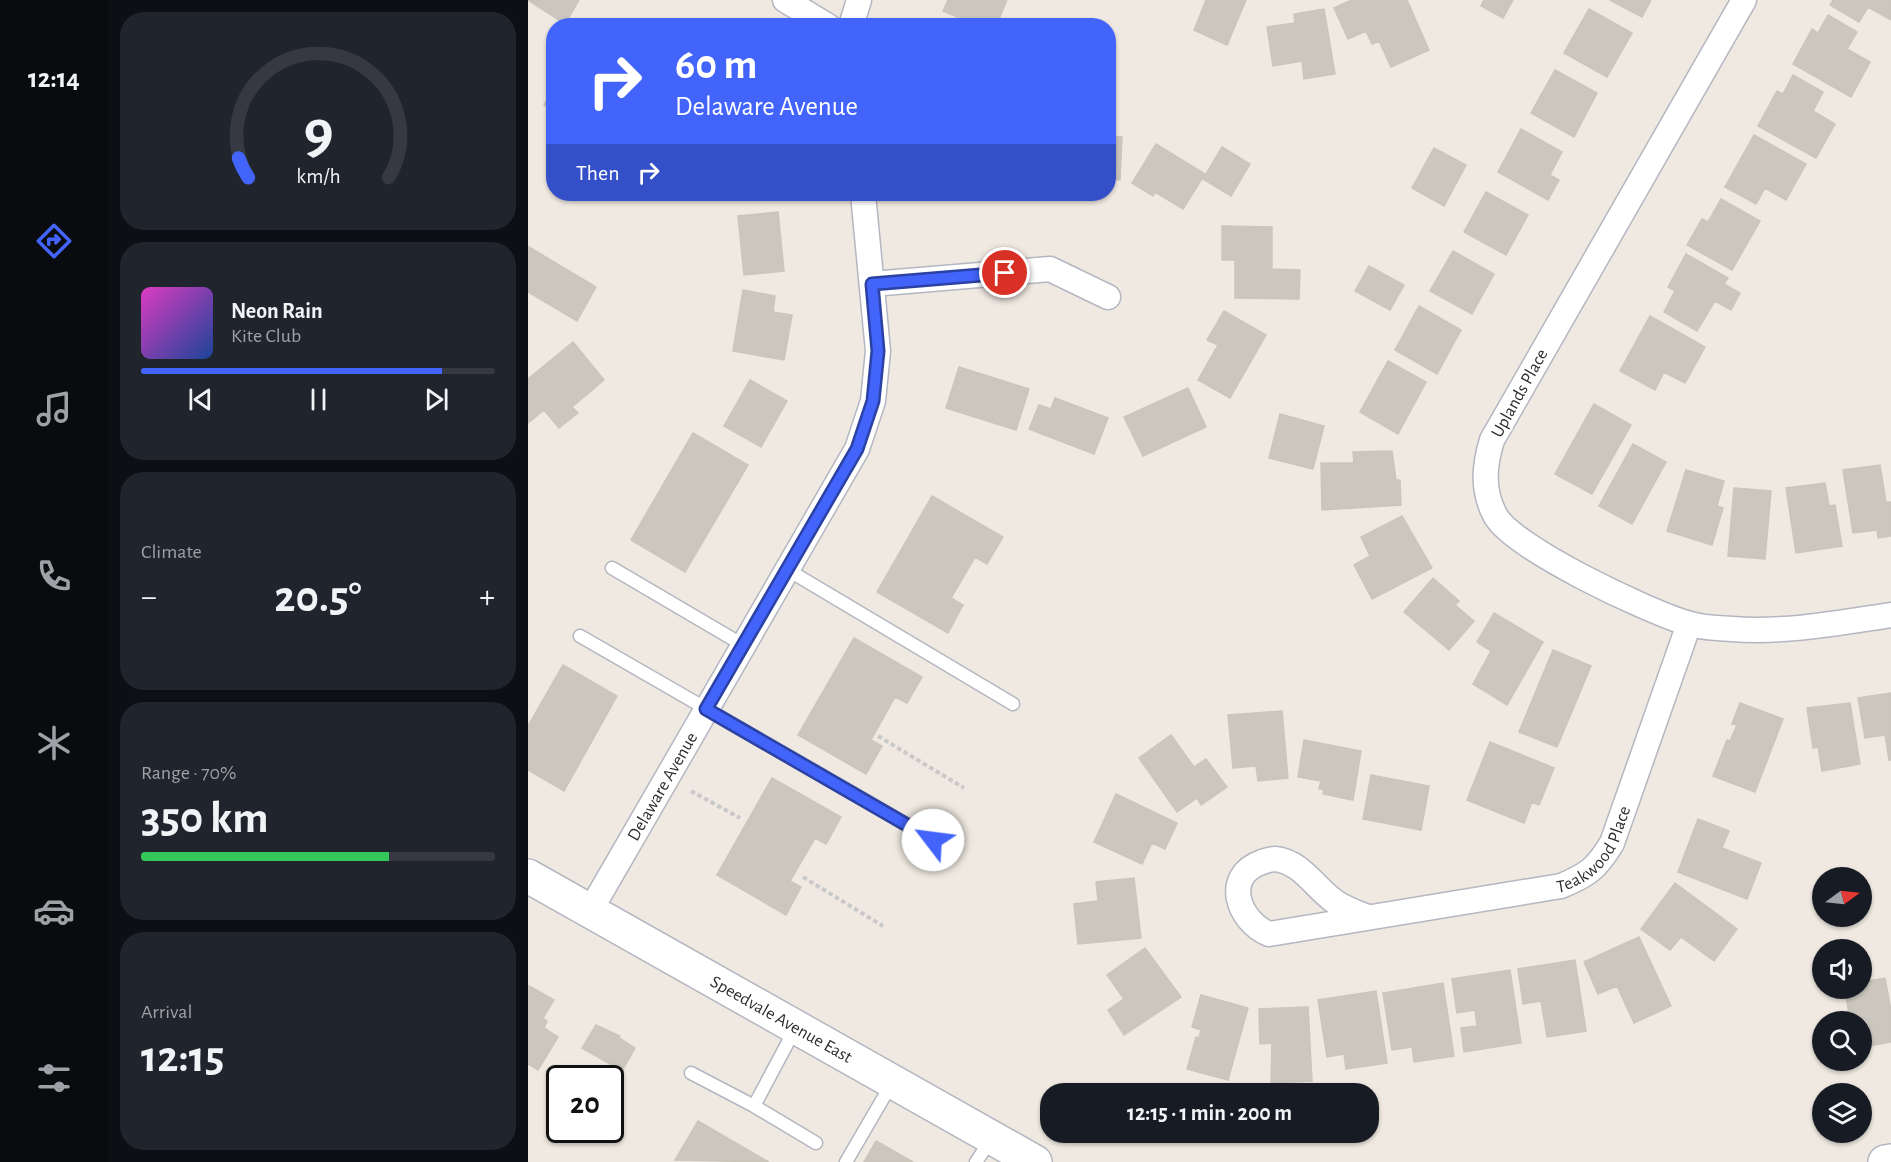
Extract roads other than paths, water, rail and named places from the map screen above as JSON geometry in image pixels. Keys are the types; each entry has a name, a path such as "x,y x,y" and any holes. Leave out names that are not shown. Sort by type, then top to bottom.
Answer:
{"main road":[{"name":"Speedvale Avenue East","path":"528,876 894,1080 984,1150 1034,1162"},
{"path":"1885,1162 1891,1161"}],"street":[{"path":"785,0 815,18"},
{"path":"853,18 859,0"},
{"name":"Uplands Place","path":"1744,0 1492,440 1485,464 1485,490 1495,517 1513,537 1626,600 1689,624 1779,631 1891,615"},
{"name":"Delaware Avenue","path":"590,911 857,449 873,401 878,351 864,201"},
{"path":"872,284 1050,269 1108,297"},
{"name":"Teakwood Place","path":"1368,917 1334,902 1305,873 1289,862 1272,859 1254,865 1243,874 1239,886 1239,900 1245,916 1254,928 1269,934 1561,886 1585,877 1599,864 1612,843 1689,624"}],"lane":[{"path":"612,568 743,645"},
{"path":"788,570 1013,704"},
{"path":"580,636 933,840"},
{"path":"754,1106 797,1026"},
{"path":"691,1073 754,1106 816,1143"},
{"path":"846,1162 894,1080"}]}
